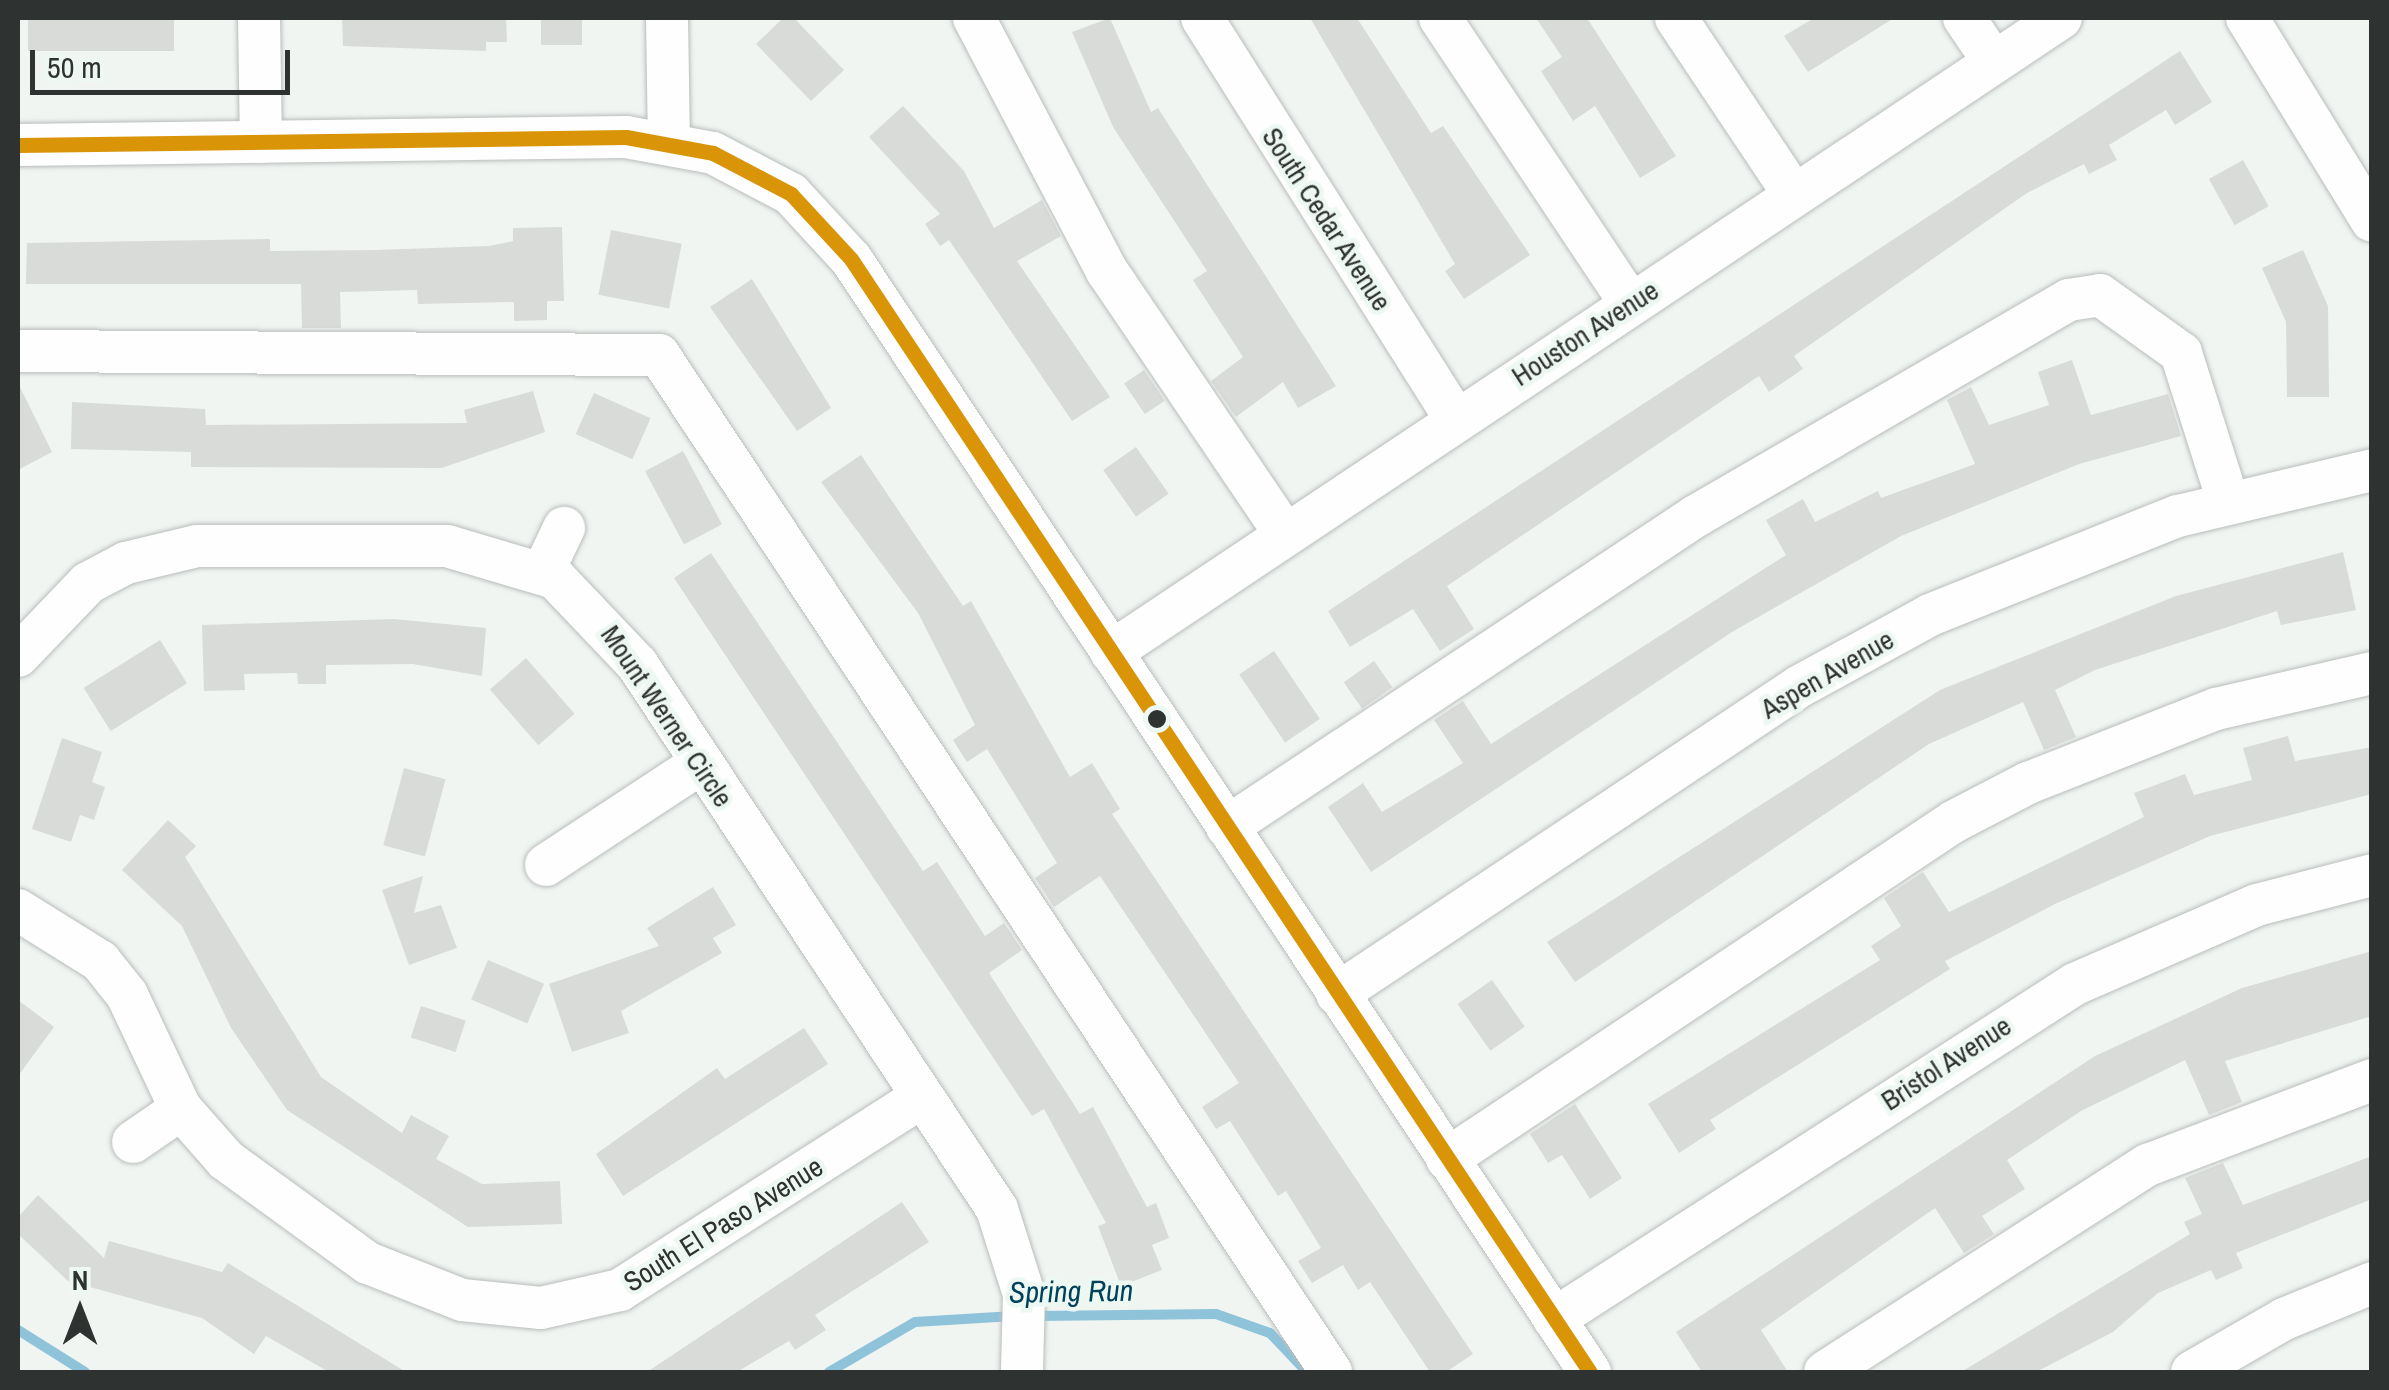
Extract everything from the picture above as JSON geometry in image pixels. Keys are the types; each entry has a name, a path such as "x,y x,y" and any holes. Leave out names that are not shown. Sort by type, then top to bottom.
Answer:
{"street":[{"path":"259,18 261,142"},
{"path":"667,18 668,142"},
{"path":"974,18 1108,271 1284,534"},
{"name":"South Cedar Avenue","path":"1202,18 1456,418"},
{"path":"1440,18 1630,303"},
{"path":"1676,18 1794,196"},
{"path":"1964,18 1994,62"},
{"name":"Houston Avenue","path":"1110,652 2061,18"},
{"path":"2247,18 2372,220"},
{"path":"18,145 668,142 749,169 822,223 1590,1372"},
{"path":"1226,827 1696,516 2069,300 2100,295 2181,353 2228,500"},
{"path":"18,351 659,355 1331,1372"},
{"name":"Aspen Avenue","path":"1337,994 1876,643 2072,553 2228,500 2372,470"},
{"path":"543,572 564,528"},
{"name":"Mount Werner Circle","path":"18,656 67,576 197,546 447,546 543,572 612,630 997,1209 1024,1294 1024,1356"},
{"path":"1447,1159 1953,822 2138,735 2372,672"},
{"path":"546,866 700,764"},
{"name":"Bristol Avenue","path":"1554,1319 2075,984 2257,905 2372,875"},
{"name":"South El Paso Avenue","path":"18,910 100,961 127,995 181,1109 226,1160 368,1262 462,1300 541,1308 620,1290 654,1272 922,1097"},
{"path":"1825,1372 2148,1165 2372,1080"},
{"path":"133,1142 181,1109"},
{"path":"2192,1372 2372,1283"}],"building":[{"path":"28,18 174,18 174,51 28,51"},
{"path":"342,18 506,18 507,42 486,42 486,51 343,46"},
{"path":"541,18 582,18 582,45 541,45"},
{"path":"783,18 794,18 844,70 811,101 756,44"},
{"path":"1110,18 1151,112 1158,108 1336,386 1298,408 1283,382 1236,417 1211,381 1243,357 1193,280 1207,271 1113,127 1072,32"},
{"path":"1310,18 1357,18 1431,133 1443,126 1530,255 1464,299 1445,271 1455,264"},
{"path":"1536,18 1587,18 1676,156 1640,178 1595,106 1573,121 1541,71 1562,57"},
{"path":"1814,18 1894,18 1808,72 1784,36"},
{"path":"2180,51 2212,102 2175,125 2166,110 2109,145 2117,160 2089,174 2084,164 2027,193 1794,356 1803,369 1769,392 1759,376 1447,586 1474,629 1440,651 1413,609 1350,647 1328,611"},
{"path":"903,106 964,171 994,228 1042,200 1061,236 1017,261 1110,397 1072,421 949,240 940,246 925,224 940,214 869,137"},
{"path":"2243,160 2269,206 2235,225 2209,179"},
{"path":"562,227 564,301 547,301 547,320 514,321 514,302 418,304 417,290 340,292 341,328 302,328 301,284 26,284 27,243 270,239 270,251 376,250 489,246 513,241 513,228"},
{"path":"611,230 682,244 669,309 598,295"},
{"path":"2303,250 2328,306 2329,397 2287,397 2286,322 2262,268"},
{"path":"752,279 831,408 797,431 710,307"},
{"path":"2072,360 2091,415 2168,394 2181,436 2079,464 1901,536 1732,632 1371,872 1328,807 1363,783 1382,812 1463,763 1434,720 1463,701 1491,744 1786,555 1766,520 1803,499 1815,522 1878,491 1881,498 1975,464 1947,400 1971,387 1989,425 2049,405 2038,372"},
{"path":"1144,370 1165,401 1145,414 1124,383"},
{"path":"18,383 52,452 18,470"},
{"path":"533,391 545,432 442,468 191,467 191,452 71,449 72,402 205,409 206,425 467,423 464,410"},
{"path":"594,393 651,418 632,459 576,434"},
{"path":"1136,447 1169,494 1136,517 1103,470"},
{"path":"683,451 722,524 684,544 645,471"},
{"path":"861,455 963,606 971,601 1070,777 1092,763 1120,809 1112,814 1473,1354 1446,1372 1430,1372 1370,1282 1358,1290 1343,1265 1312,1283 1298,1261 1321,1248 1286,1191 1278,1196 1230,1121 1216,1129 1202,1107 1239,1083 1100,876 1054,907 1035,878 1057,863 987,749 967,762 953,740 975,725 918,613 821,482"},
{"path":"2343,552 2356,610 2281,625 2277,611 2095,670 2055,690 2076,737 2044,750 2023,702 1929,744 1575,982 1547,942 1940,690 2176,596"},
{"path":"711,553 923,871 937,862 985,936 1004,923 1022,950 989,973 1080,1114 1093,1107 1147,1207 1156,1203 1169,1238 1152,1245 1162,1270 1121,1286 1098,1226 1106,1223 1044,1109 1032,1116 674,578"},
{"path":"394,619 486,628 482,676 413,664 326,665 326,684 298,684 297,673 244,674 245,690 204,691 202,625"},
{"path":"160,640 187,683 111,731 84,688"},
{"path":"1274,651 1320,719 1285,742 1239,674"},
{"path":"526,658 575,714 538,745 490,689"},
{"path":"1374,661 1392,687 1362,708 1344,682"},
{"path":"2288,736 2295,761 2372,747 2372,794 2210,836 2055,904 1945,961 1950,969 1710,1120 1716,1129 1679,1153 1648,1104 1880,960 1871,946 1901,926 1884,898 1923,872 1949,912 2144,817 2134,793 2185,774 2194,795 2252,780 2243,748"},
{"path":"62,738 102,752 92,782 105,787 94,820 80,815 71,842 32,829"},
{"path":"404,768 446,779 425,856 383,845"},
{"path":"168,820 196,846 185,857 321,1077 402,1133 411,1115 449,1136 436,1159 482,1184 560,1181 562,1224 468,1227 287,1110 231,1028 182,926 122,870"},
{"path":"423,876 414,913 441,905 457,948 409,965 382,890"},
{"path":"713,887 736,925 713,938 722,953 621,1011 629,1033 572,1052 549,984 659,946 647,928"},
{"path":"2372,951 2372,1016 2225,1061 2242,1102 2209,1115 2185,1060 2081,1111 2007,1160 2025,1189 1982,1216 1994,1234 1964,1253 1935,1208 1761,1330 1788,1372 1702,1372 1676,1332 2095,1056 2242,988"},
{"path":"488,960 544,984 527,1023 471,1000"},
{"path":"1492,980 1525,1027 1490,1051 1458,1004"},
{"path":"18,1000 54,1027 18,1076"},
{"path":"421,1006 466,1021 456,1052 411,1037"},
{"path":"804,1028 828,1064 623,1196 596,1154 717,1068 725,1079"},
{"path":"1575,1104 1622,1178 1590,1199 1562,1155 1548,1163 1530,1134"},
{"path":"2372,1156 2372,1199 2236,1253 2243,1268 2216,1280 2211,1270 2158,1293 2113,1332 2036,1372 1961,1372 2190,1234 2184,1222 2202,1214 2185,1178 2223,1163 2243,1205"},
{"path":"38,1195 104,1258 109,1241 222,1272 228,1263 406,1372 329,1372 266,1336 254,1354 202,1318 68,1281 18,1234 18,1217"},
{"path":"902,1202 929,1242 815,1315 826,1330 795,1350 789,1341 737,1372 647,1372"}],"waterway":[{"name":"Spring Run","path":"1036,1316 1216,1314 1270,1333 1304,1369"},
{"name":"Spring Run","path":"829,1372 915,1322 1014,1316"},
{"name":"Spring Run","path":"18,1330 85,1372"}],"transit line":[{"path":"18,145 626,137 713,153 791,194 851,259 1590,1372"}]}
